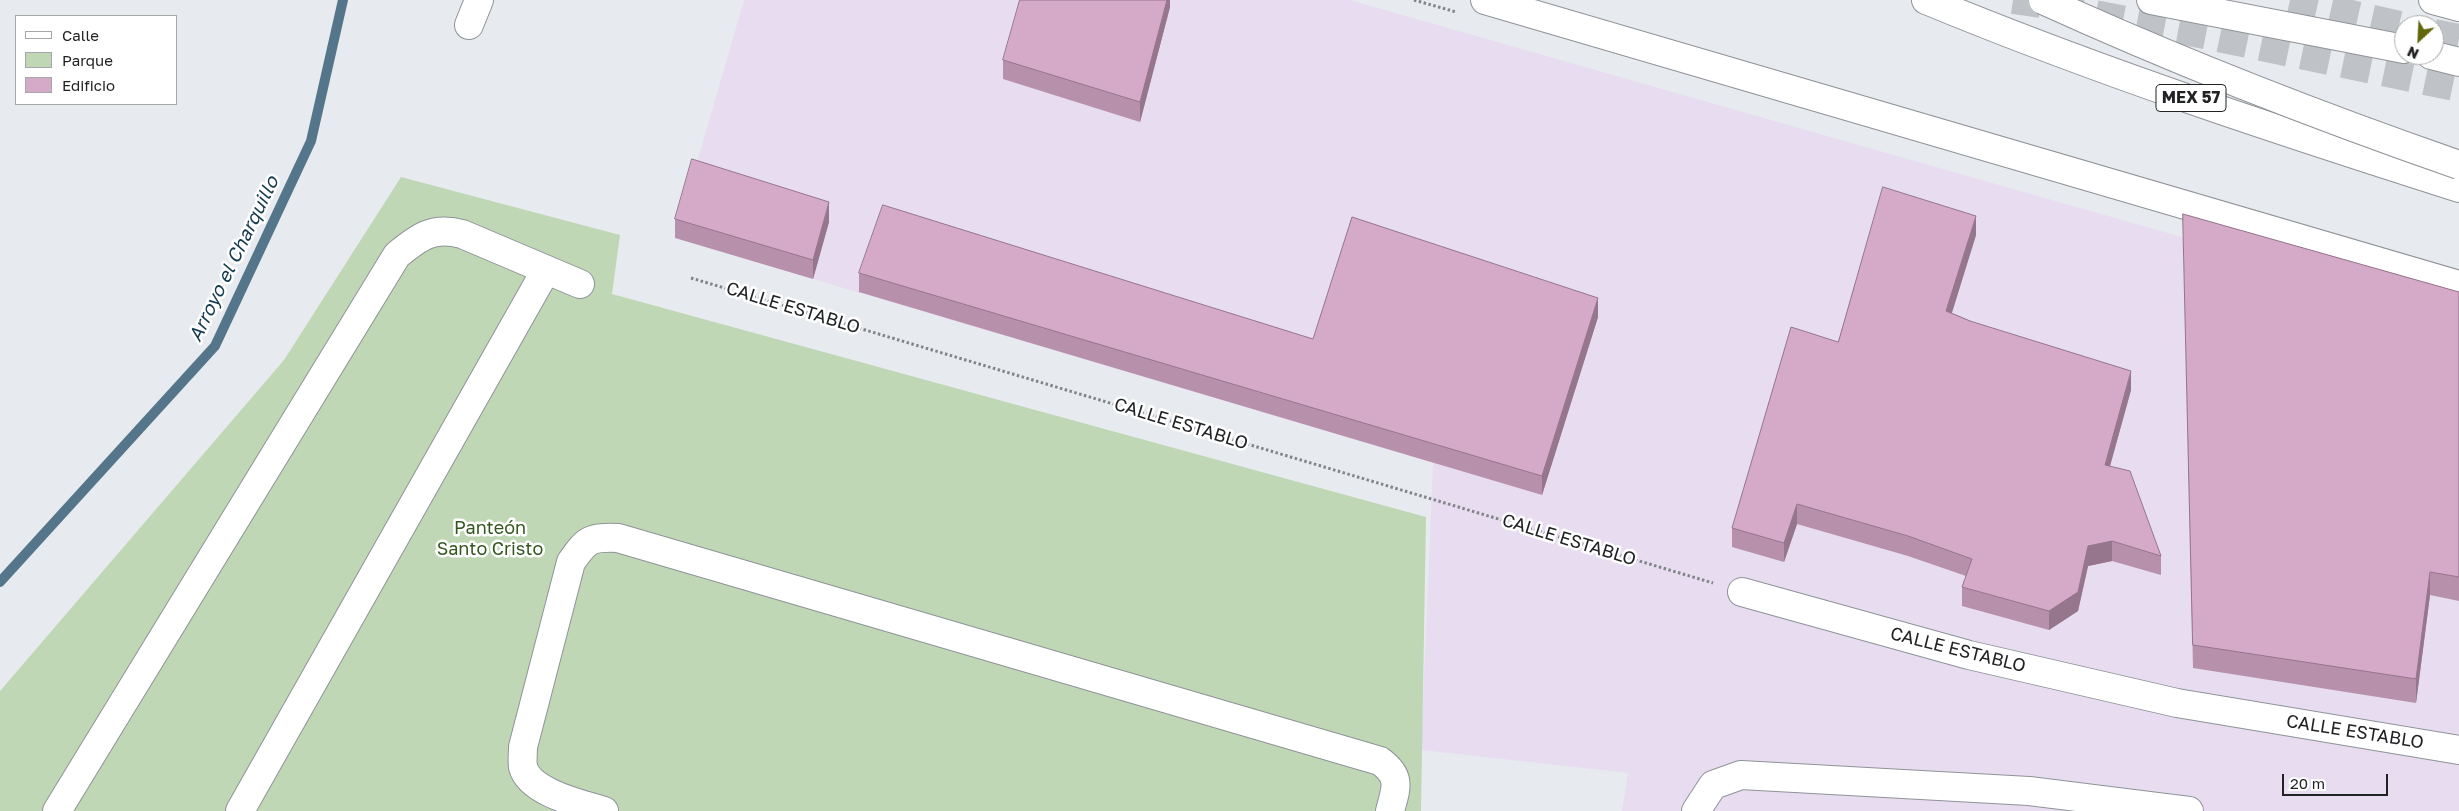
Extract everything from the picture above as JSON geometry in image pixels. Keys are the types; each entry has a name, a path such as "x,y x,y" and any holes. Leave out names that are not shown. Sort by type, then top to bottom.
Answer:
{"main road":[{"path":"469,25 479,0"},
{"path":"1484,0 2459,285"},
{"name":"MEX 57","path":"1926,0 2106,68 2302,138 2459,188"},
{"path":"2043,0 2265,93 2356,129 2459,165"},
{"path":"2151,0 2394,47"},
{"path":"2433,0 2459,7"},
{"path":"2444,58 2459,62"},
{"path":"57,811 397,255 413,242 445,229 462,234 580,284"},
{"path":"240,811 546,270"},
{"path":"604,811 542,789 528,778 523,767 523,748 570,562 584,544 596,537 618,538 1380,762 1391,769 1395,776 1396,790 1390,811"},
{"name":"CALLE ESTABLO","path":"1742,592 1969,655 2177,703 2459,750"},
{"path":"1696,811 1713,785 1741,775 2029,791 2189,811"}],"path":[{"name":"CALLE ESTABLO","path":"691,278 1742,592"}],"shaded area":[{"path":"744,0 1350,0 2459,316 2459,811 1622,811 1628,773 1421,750 1433,463 675,238"}],"green space":[{"name":"Panteón Santo Cristo","path":"401,177 620,235 612,294 1426,517 1421,811 0,811 0,691 284,360"}],"building":[{"path":"1020,0 1167,0 1140,102 1003,60"},
{"path":"692,159 829,202 813,260 675,219"},
{"path":"1883,187 1976,216 1946,311 1970,321 2131,371 2105,465 2130,471 2161,556 2112,541 2088,546 2078,592 2049,611 1962,587 1972,559 1908,536 1797,504 1784,543 1732,528 1791,327 1838,342"},
{"path":"883,205 1313,339 1352,217 1598,298 1542,476 859,273"},
{"path":"2183,214 2459,292 2459,577 2430,572 2416,679 2193,645"}],"waterway":[{"name":"Arroyo el Charquillo","path":"0,582 215,346 311,141 343,0"}],"tunnel":[{"path":"2013,0 2209,36 2459,88"},
{"path":"2290,0 2394,24"},
{"path":"2444,35 2459,38"}]}
